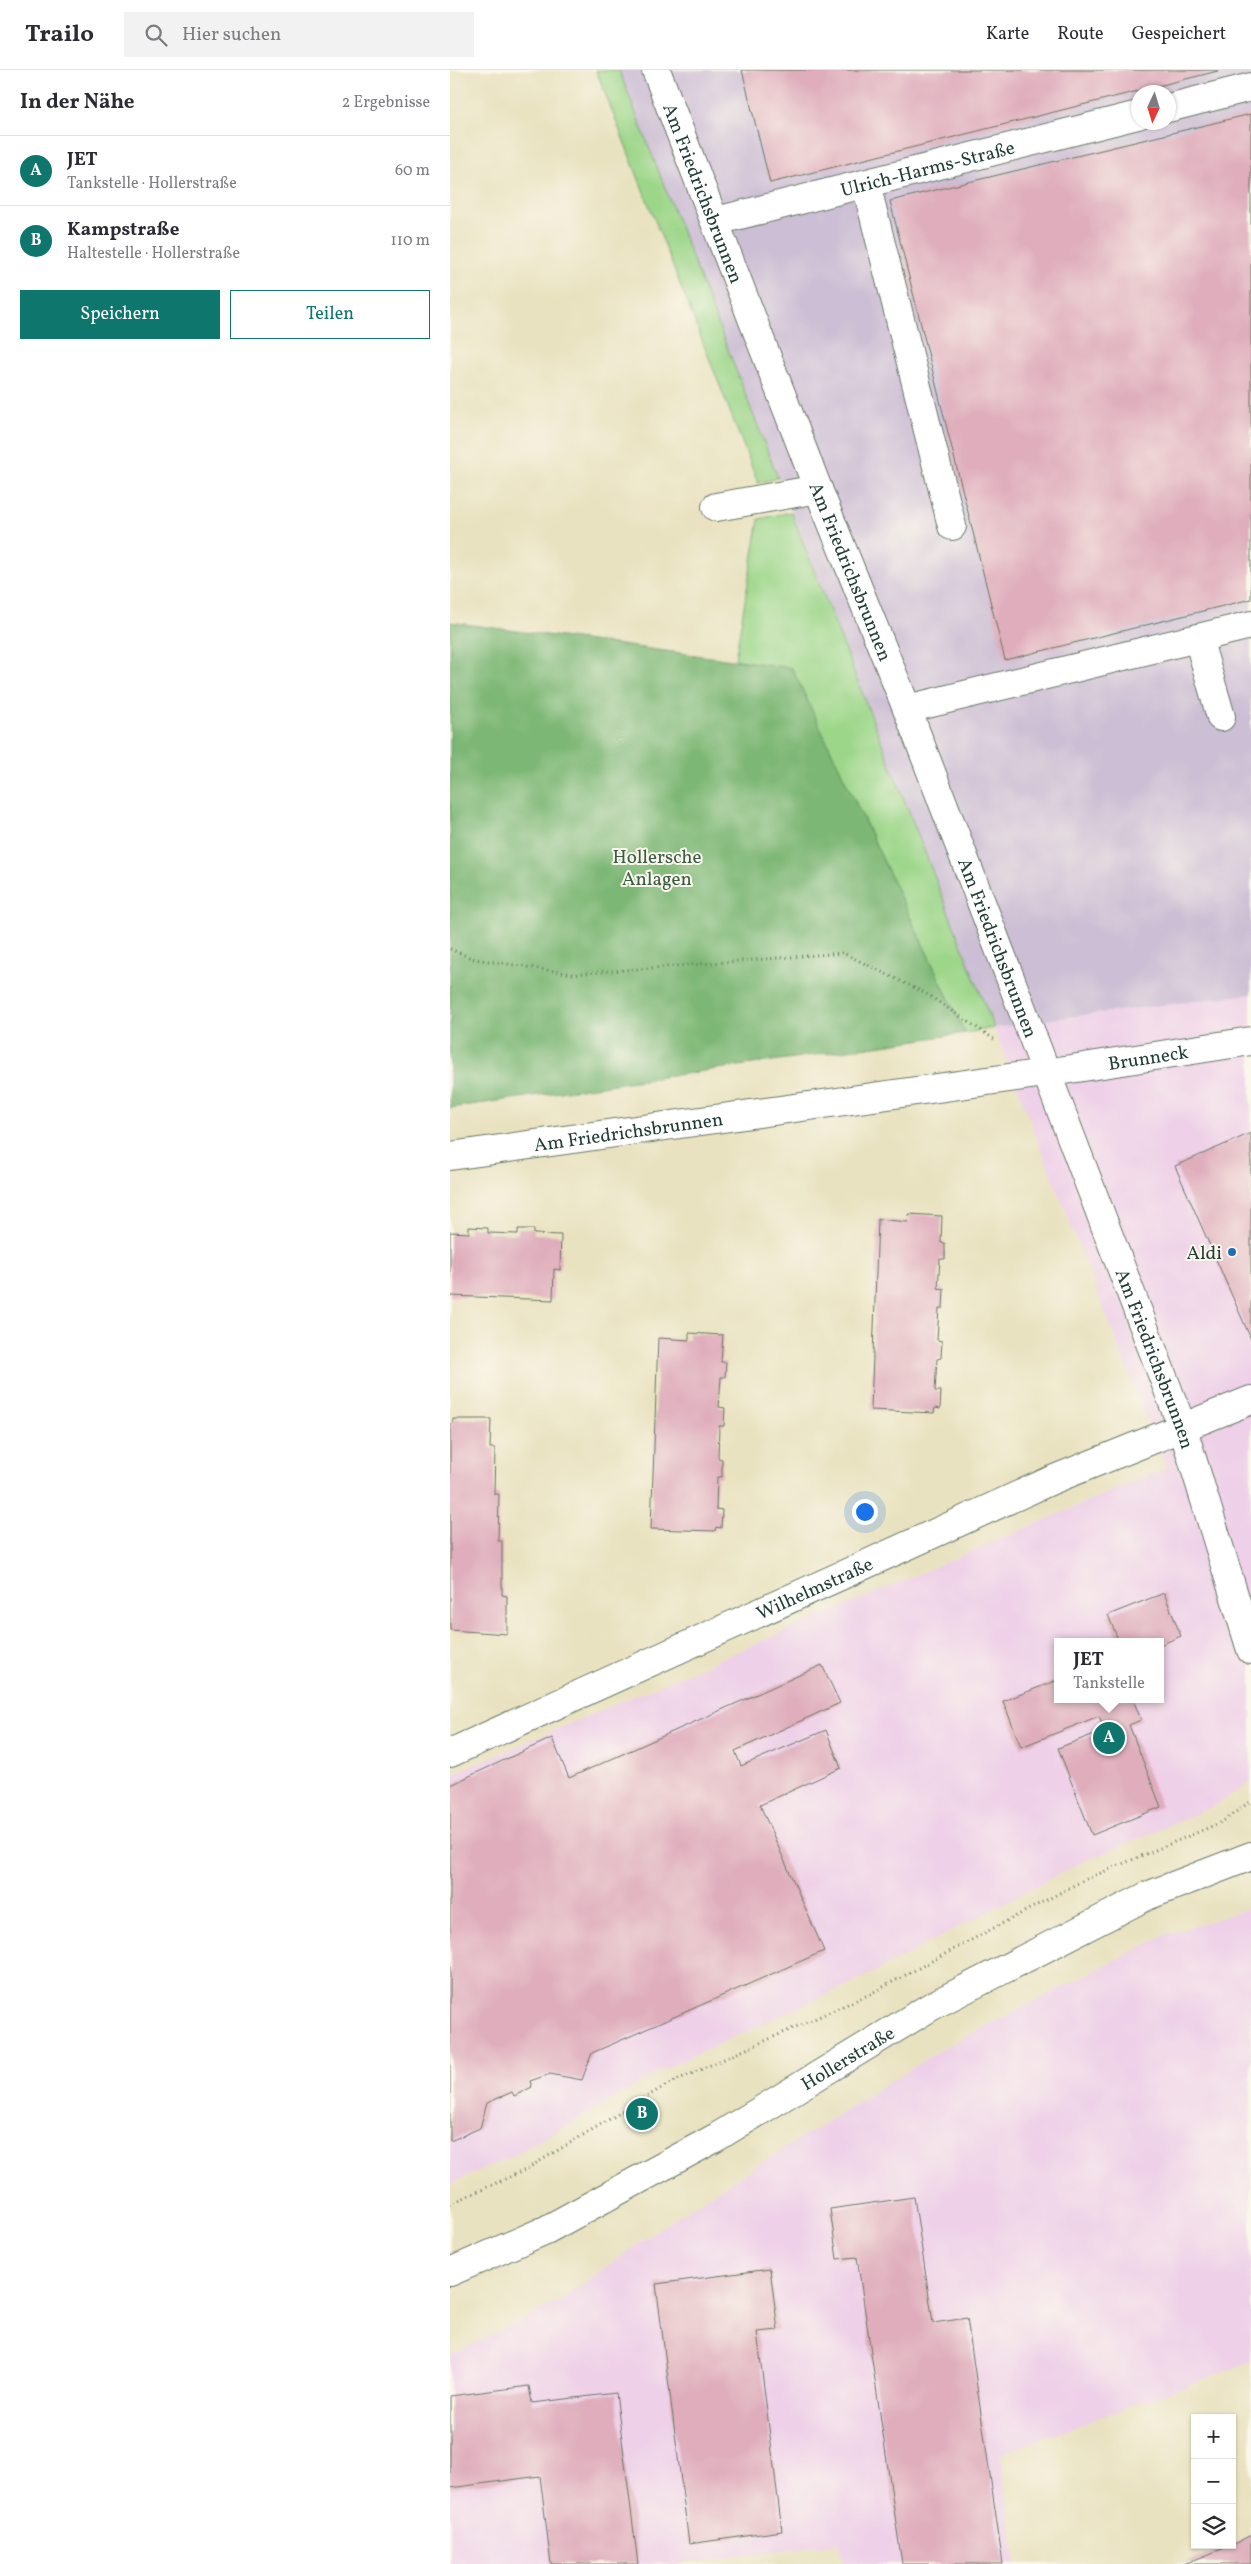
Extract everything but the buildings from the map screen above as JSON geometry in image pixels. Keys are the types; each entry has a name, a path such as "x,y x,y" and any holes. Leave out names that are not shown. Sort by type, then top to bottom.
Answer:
{"street":[{"name":"Am Friedrichsbrunnen","path":"656,70 716,221 818,489 907,709 1183,1430 1251,1650"},
{"path":"1176,106 1251,87"},
{"name":"Ulrich-Harms-Straße","path":"716,221 1131,117"},
{"path":"866,184 952,526"},
{"path":"716,507 818,489"},
{"path":"907,709 1251,625"},
{"path":"1198,638 1221,717"},
{"name":"Brunneck","path":"1045,1073 1251,1041"},
{"name":"Am Friedrichsbrunnen","path":"450,1156 1045,1073"},
{"name":"Wilhelmstraße","path":"450,1753 1052,1480 1183,1430 1251,1400"},
{"name":"Hollerstraße","path":"450,2272 546,2230 717,2137 932,2006 1147,1896 1251,1856"}],"path":[{"path":"450,949 474,959 573,974 843,953 925,993 1045,1073"},
{"path":"450,2204 525,2170 668,2084 870,1994 1084,1880 1222,1822 1251,1801"}],"shaded area":[{"path":"619,70 1251,70 1251,994 994,1028"},
{"path":"1251,994 1251,1781 1217,1805 1076,1865 865,1977 664,2069 517,2154 450,2184 450,1775 1166,1468 994,1028"},
{"path":"1251,1908 1251,2362 1000,2454 1016,2564 843,2564 840,2543 673,2564 450,2564 450,2356 558,2302 668,2222 945,2047 1163,1936"}],"green space":[{"path":"596,70 619,70 778,478 758,483"},
{"path":"791,512 994,1028 965,1033 792,669 735,659 759,519"},
{"name":"Hollersche Anlagen","path":"450,622 792,668 965,1033 450,1108"}],"place":[{"name":"Aldi","path":"1232,1252"},
{"name":"JET","path":"1109,1738"},
{"name":"Kampstraße","path":"642,2114"}]}
